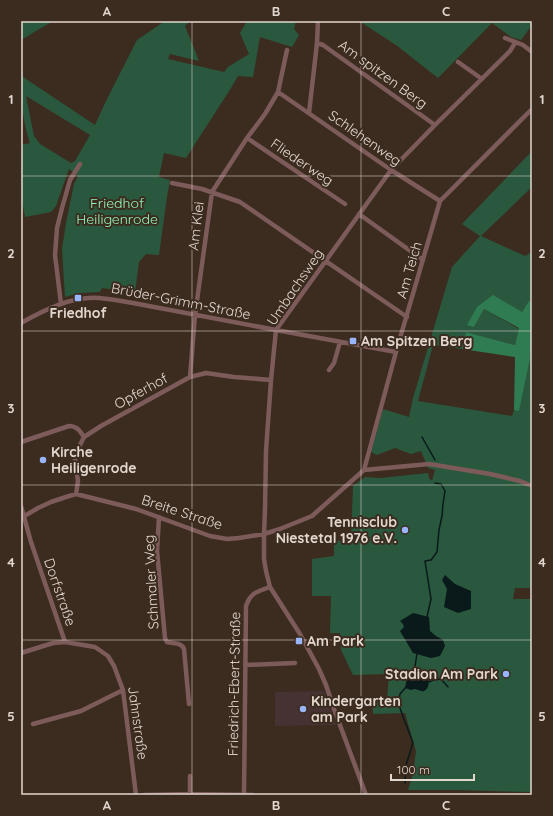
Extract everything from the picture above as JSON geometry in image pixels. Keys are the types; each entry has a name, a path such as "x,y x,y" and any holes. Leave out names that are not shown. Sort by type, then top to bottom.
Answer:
{"street":[{"path":"309,113 318,21"},
{"path":"505,38 532,52"},
{"name":"Am spitzen Berg","path":"317,43 323,45 435,125"},
{"name":"Umbachsweg","path":"270,587 264,558 264,534 266,509 266,452 276,330 391,170 510,51 515,43"},
{"name":"Am Klei","path":"190,377 195,315 212,192 247,138 265,114 278,92 286,50"},
{"path":"458,62 482,79"},
{"name":"Schlehenweg","path":"278,92 391,170 440,201"},
{"name":"Am Teich","path":"364,470 396,352 440,201 532,109"},
{"name":"Fliederweg","path":"247,138 345,204"},
{"path":"61,304 56,255 57,228 70,180 80,164"},
{"path":"172,183 212,192 240,202 407,317"},
{"path":"359,214 423,260"},
{"name":"Brüder-Grimm-Straße","path":"21,323 35,315 61,304 80,299 99,298 396,352"},
{"path":"329,370 334,363 340,342"},
{"name":"Opferhof","path":"84,437 90,432 190,377 206,373 271,380"},
{"path":"21,442 70,426 74,426 78,429 84,437 75,455 78,481 76,494"},
{"path":"364,470 429,464 490,474 520,481 532,486"},
{"name":"Breite Straße","path":"22,518 51,502 76,494 136,508 210,536 228,539 239,538 264,534 312,516 364,470"},
{"name":"Dorfstraße","path":"21,506 22,518 65,642 53,643 21,654"},
{"name":"Schmaler Weg","path":"159,517 158,551 165,638 167,642 180,644 183,646 189,704"},
{"path":"270,587 300,634 319,669 366,795"},
{"name":"Friedrich-Ebert-Straße","path":"244,795 246,606 249,597 270,587"},
{"name":"Jahnstraße","path":"65,642 95,647 108,656 114,666 123,690 136,795"},
{"path":"246,665 295,663"},
{"path":"33,724 81,711 123,690"},
{"path":"190,776 190,794"},
{"path":"144,795 253,795"}],"shaded area":[{"path":"445,575 455,584 471,591 471,609 458,613 444,607 447,589 442,580"},
{"path":"413,613 429,617 430,631 443,640 445,646 440,656 431,658 413,653 400,631 404,627 400,621"},
{"path":"419,671 428,679 427,689 423,691 405,688 408,673"},
{"name":"Kindergarten am Park","path":"324,691 336,725 275,726 275,692"}],"green space":[{"path":"21,21 53,21 21,40"},
{"name":"Friedhof Heiligenrode","path":"165,21 190,21 185,26 199,61 170,54 168,59 224,72 228,67 249,54 240,33 247,21 296,21 294,29 299,35 292,47 260,37 253,77 238,76 186,158 164,153 159,177 170,180 159,255 146,254 139,262 135,293 102,288 100,292 80,293 65,297 62,249 74,184 78,176 69,169 56,206 51,212 25,217 21,195 21,145 30,143 23,114 21,95 21,65 23,77 95,125 137,40","holes":["26,96 90,135 75,161 71,163 40,144 34,136"]},
{"path":"359,21 532,21 532,25 521,40 511,37 492,23 438,78 396,45"},
{"path":"532,151 532,187 481,236 525,256 532,252 532,303 529,302 522,312 477,307 474,327 484,309 519,329 515,345 466,332 462,349 433,345 418,401 512,416 514,410 519,410 530,359 532,339 532,588 515,588 513,599 532,599 532,792 408,790 413,774 416,751 405,713 373,714 372,701 387,700 389,674 353,675 341,650 340,633 330,633 331,596 312,596 312,559 334,556 334,541 351,540 353,486 365,477 380,478 428,473 429,478 432,481 435,470 428,468 421,451 411,454 395,448 377,455 371,452 383,409 409,417 413,398 452,267 480,236 462,224"},
{"path":"493,295 522,312 529,301 532,303 532,339 530,359 519,411 514,410 515,357 462,349 466,332 515,345 519,328 484,309 474,327 467,325 477,307"}],"waterway":[{"path":"422,437 435,460"},
{"path":"427,617 431,599 425,561 431,560 437,552 445,491 441,484 435,483"},
{"path":"414,672 417,654"},
{"path":"429,682 441,679 448,687"},
{"path":"405,783 406,765 413,743 398,703 400,694 406,687"}],"place":[{"name":"Friedhof","path":"78,298"},
{"name":"Am Spitzen Berg","path":"353,341"},
{"name":"Kirche Heiligenrode","path":"43,460"},
{"name":"Tennisclub Niestetal 1976 e.V.","path":"405,530"},
{"name":"Am Park","path":"299,641"},
{"name":"Stadion Am Park","path":"506,674"},
{"name":"Kindergarten am Park","path":"303,709"}]}
